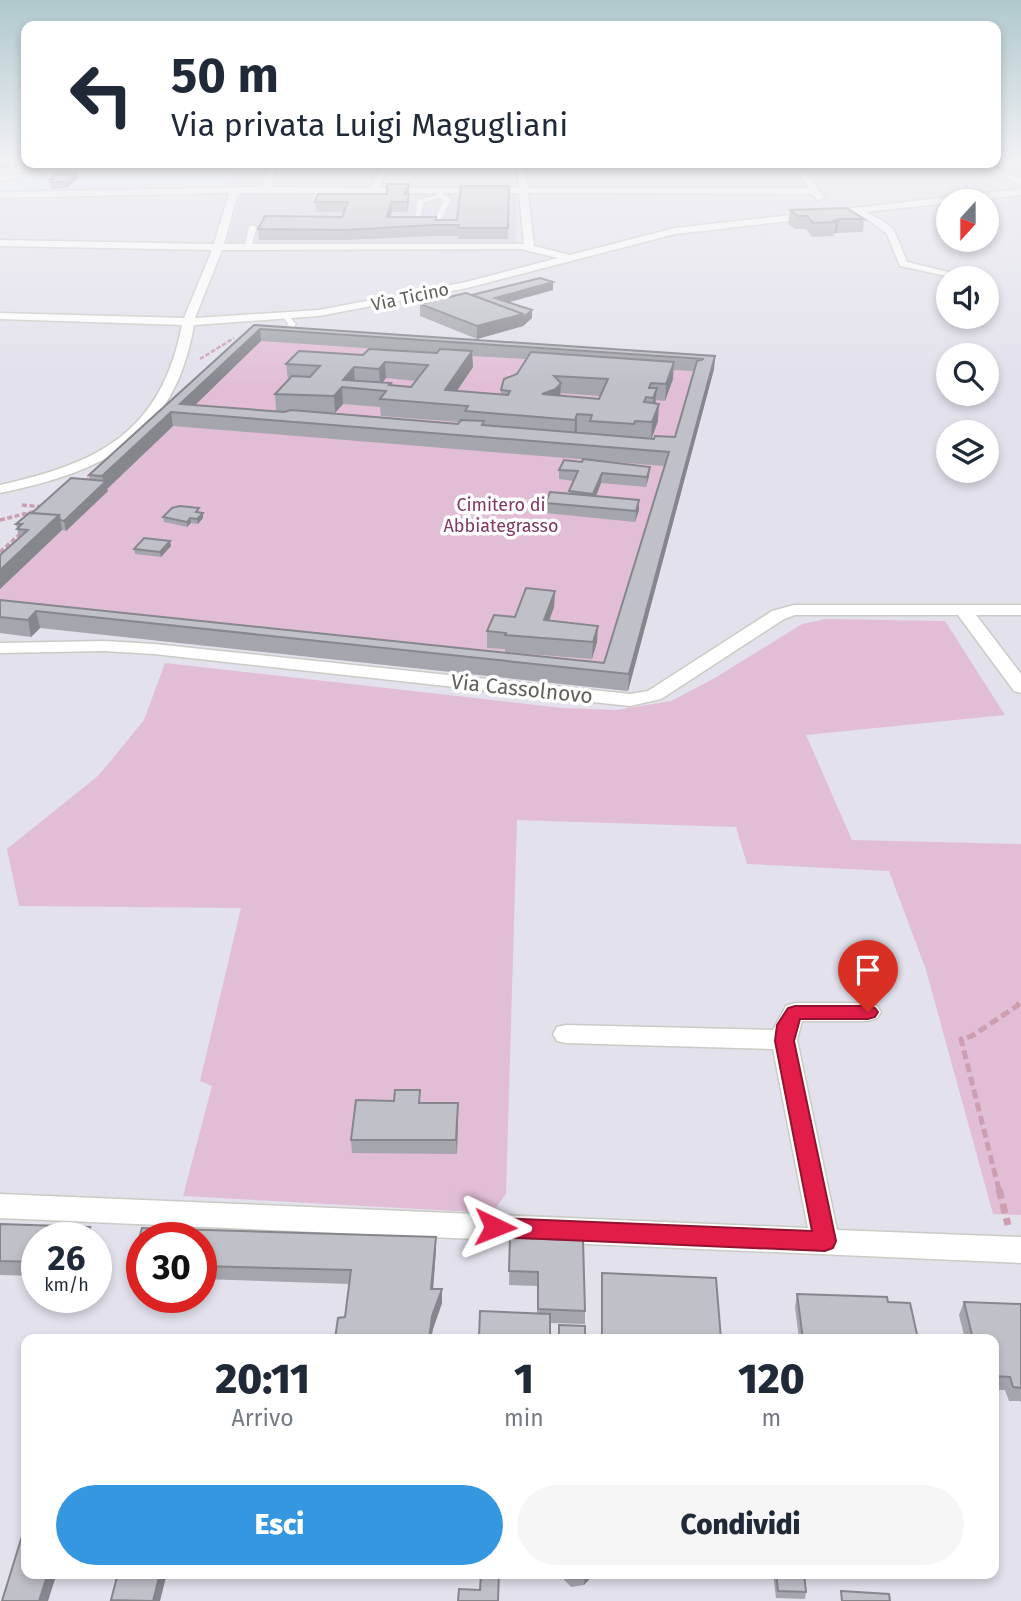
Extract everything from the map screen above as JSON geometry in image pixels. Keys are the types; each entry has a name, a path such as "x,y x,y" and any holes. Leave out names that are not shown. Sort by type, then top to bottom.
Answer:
{"street":[{"path":"0,489 32,483 74,469 133,432 162,402 183,349 188,322 222,237"},
{"path":"528,237 529,247"},
{"name":"Via Ticino","path":"0,316 188,322 287,317 398,300 653,237"},
{"path":"894,237 901,262 936,271"},
{"path":"0,243 218,247 529,247 572,258"},
{"name":"Via Cassolnovo","path":"0,648 90,646 154,649 630,700 654,695 778,615 794,610 1021,610"},
{"path":"964,611 1021,687"},
{"path":"825,1241 784,1041 787,1025 795,1012 868,1012"},
{"path":"566,1034 784,1041"},
{"path":"0,1206 1017,1249"}],"lane":[{"path":"247,247 250,237"},
{"path":"287,317 292,324 288,332"}],"path":[{"path":"13,504 51,507"},
{"path":"41,516 51,507"},
{"path":"0,520 51,507"},
{"path":"0,552 20,534"},
{"path":"1017,1249 961,1038 972,1037 1017,1006 1021,1000"}],"shaded area":[{"path":"229,237 516,237 516,242 227,242"}],"green space":[{"name":"Cimitero di Abbiategrasso","path":"255,337 714,369 628,691 40,627 31,636 0,632 0,573 30,527 90,474 106,475"},
{"path":"826,619 945,621 1005,715 806,735 852,840 1021,844 1021,1215 993,1214 926,970 889,871 747,864 736,827 517,820 506,1194 492,1213 183,1196 212,1086 200,1081 241,908 19,906 7,849 99,775 144,720 165,663 563,708 616,710 671,701 713,679 802,624"}],"building":[{"path":"540,278 553,282 495,298 532,310 523,318 523,314 472,295"},
{"path":"466,293 523,314 477,326 420,304"},
{"path":"254,325 715,356 629,674 36,611 28,620 0,617 0,600 604,663 669,452 171,412 102,476 89,475","holes":["260,329 704,359 697,361 675,437 655,436 654,439 482,425 484,421 461,420 458,424 180,404"]},
{"path":"369,349 437,353 440,349 472,351 445,390 508,395 510,391 501,390 504,379 517,374 531,352 674,362 666,384 651,383 649,388 657,388 653,398 646,397 644,402 659,404 652,422 635,421 634,424 590,421 592,415 577,414 575,420 465,411 468,406 380,399 386,391 342,387 334,396 275,394 292,376 310,377 320,366 286,364 299,351 363,355","holes":["385,362 428,365 411,387 343,380 354,367 379,369","554,376 608,379 599,399 542,394 556,389 561,383"]},
{"path":"583,459 650,467 647,477 602,473 593,494 569,491 578,471 559,470 564,460 582,462"},
{"path":"71,478 106,481 64,521 60,520 59,515 32,513"},
{"path":"550,492 639,500 636,511 546,503"},
{"path":"172,508 199,508 196,512 203,513 197,519 190,518 187,522 163,517"},
{"path":"29,513 59,515 0,570 0,555 28,530 17,529 22,524 16,524"},
{"path":"144,538 170,541 160,552 134,549"},
{"path":"526,588 555,591 544,620 598,626 593,642 505,635 506,633 487,631 494,615 515,617"},
{"path":"395,1090 420,1090 419,1103 458,1103 456,1140 351,1140 356,1100 394,1101"},
{"path":"0,1224 21,1225 21,1262 0,1261"},
{"path":"217,1230 436,1237 431,1289 442,1289 432,1316 430,1334 336,1334 338,1318 345,1317 351,1270 217,1266"},
{"path":"510,1238 583,1240 585,1311 538,1309 538,1272 509,1271"},
{"path":"602,1273 716,1278 721,1334 602,1334"},
{"path":"797,1294 887,1297 888,1302 910,1303 917,1334 802,1334"},
{"path":"964,1302 1021,1304 1021,1388 1013,1387 1010,1377 999,1376 999,1334 972,1334"},
{"path":"480,1311 550,1314 550,1334 479,1334"},
{"path":"559,1325 585,1326 585,1334 559,1334"},
{"path":"21,1539 21,1579 46,1579 39,1601 2,1601"},
{"path":"116,1579 158,1579 153,1601 111,1600"},
{"path":"481,1579 499,1579 498,1601 458,1601 459,1589 480,1590"},
{"path":"777,1579 805,1579 806,1592 778,1591"},
{"path":"841,1591 889,1594 890,1601 842,1601"}],"route":[{"path":"495,1227 825,1241 784,1041 787,1025 795,1012 868,1012"}]}
